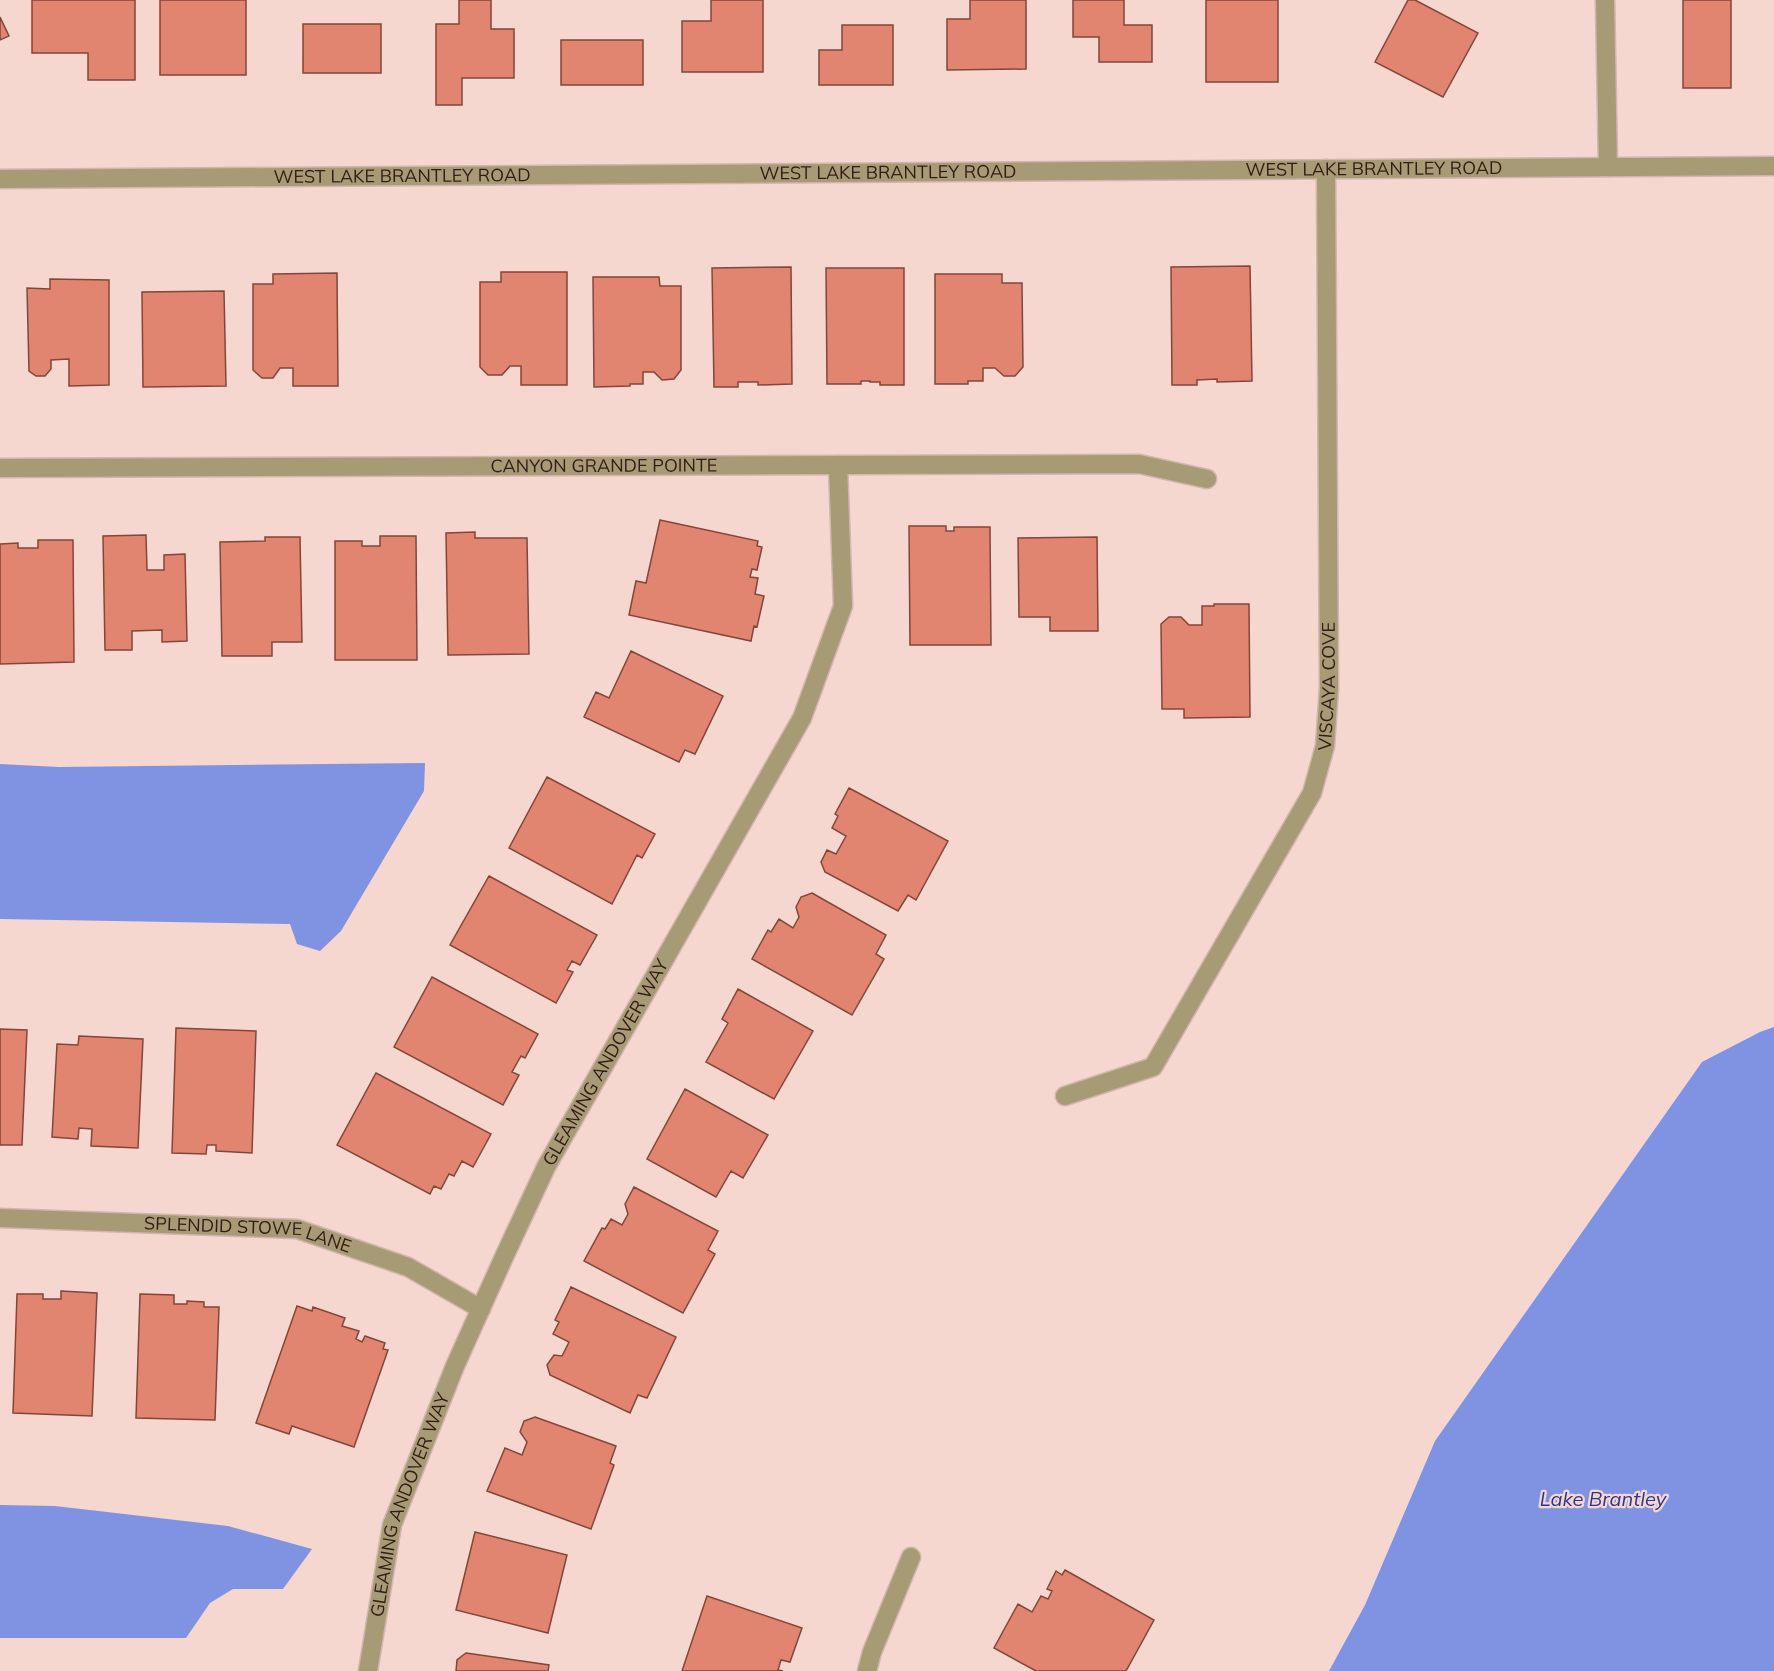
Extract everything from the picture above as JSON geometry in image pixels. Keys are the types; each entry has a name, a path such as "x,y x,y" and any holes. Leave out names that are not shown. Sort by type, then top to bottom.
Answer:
{"street":[{"path":"1605,0 1608,167"},
{"name":"WEST LAKE BRANTLEY ROAD","path":"0,179 1774,166"},
{"name":"VISCAYA COVE","path":"1065,1096 1153,1066 1312,793 1325,746 1329,688 1326,169"},
{"name":"CANYON GRANDE POINTE","path":"0,468 1139,464 1206,480"},
{"name":"GLEAMING ANDOVER WAY","path":"368,1671 392,1525 454,1366 546,1167 802,718 843,606 838,465"},
{"name":"SPLENDID STOWE LANE","path":"0,1218 297,1229 408,1267 481,1309"},
{"path":"867,1671 872,1652 911,1557"}],"water":[{"path":"425,763 424,791 341,931 320,951 297,944 290,924 0,919 0,764 59,767"},
{"name":"Lake Brantley","path":"1774,1027 1774,1671 1329,1671 1365,1605 1435,1441 1702,1062"},
{"path":"0,1505 55,1506 228,1526 312,1549 283,1589 233,1589 210,1603 186,1638 0,1638"}],"building":[{"path":"32,0 135,0 135,80 88,80 88,53 32,53"},
{"path":"160,0 246,0 246,75 160,75"},
{"path":"459,0 491,0 491,29 514,29 514,78 462,78 462,105 436,105 436,24 459,24"},
{"path":"711,0 763,0 763,72 682,72 682,21 711,21"},
{"path":"970,0 1026,0 1026,69 947,70 947,19 970,19"},
{"path":"1073,0 1124,0 1124,25 1152,25 1152,62 1099,62 1099,37 1073,37"},
{"path":"1206,0 1278,0 1278,82 1206,82"},
{"path":"1408,0 1415,0 1478,33 1443,97 1375,62"},
{"path":"1683,0 1731,0 1731,88 1683,88"},
{"path":"0,17 9,36 0,40"},
{"path":"303,24 381,24 381,73 303,73"},
{"path":"842,25 893,25 893,85 819,85 819,50 842,50"},
{"path":"561,40 643,40 643,85 561,85"},
{"path":"1250,266 1252,381 1197,380 1197,385 1172,385 1171,267"},
{"path":"791,267 792,384 758,385 758,382 738,382 738,387 714,387 712,268"},
{"path":"826,268 904,268 904,385 880,385 880,382 870,381 861,381 861,384 827,384"},
{"path":"501,272 567,272 567,385 521,385 521,366 510,366 502,375 488,375 480,367 480,282 501,282"},
{"path":"337,273 338,386 293,386 293,368 280,368 273,378 262,378 253,370 253,284 273,284 273,274"},
{"path":"935,274 1002,274 1002,283 1022,283 1023,367 1015,376 1004,376 995,368 983,368 983,381 968,381 968,384 935,384"},
{"path":"593,277 659,277 660,286 681,286 681,370 674,379 662,380 654,372 643,372 643,384 594,387"},
{"path":"50,279 109,280 109,385 69,386 69,359 51,360 51,369 45,376 36,376 29,371 27,288 50,289"},
{"path":"224,291 226,386 143,387 142,292"},
{"path":"660,520 758,541 757,546 762,547 757,570 752,569 750,577 758,578 755,594 764,596 757,627 754,626 751,641 629,615 636,581 646,583"},
{"path":"909,526 946,526 946,531 954,531 954,527 990,527 991,645 910,645"},
{"path":"475,532 475,538 527,538 529,654 448,655 446,533"},
{"path":"146,535 147,570 164,570 164,555 185,554 187,641 162,642 162,630 132,631 132,650 105,650 103,536"},
{"path":"380,536 416,536 417,660 335,660 335,541 362,541 362,546 380,546"},
{"path":"265,537 300,537 302,642 272,642 272,656 222,656 220,542 265,541"},
{"path":"1097,537 1098,631 1050,631 1050,617 1019,617 1018,538"},
{"path":"38,540 73,540 74,662 0,664 0,544 18,543 18,548 38,548"},
{"path":"1214,604 1249,604 1250,717 1184,718 1184,709 1162,709 1161,624 1169,617 1181,617 1189,625 1202,625 1202,606 1214,606"},
{"path":"631,651 723,696 695,754 685,750 679,762 584,717 596,692 609,698"},
{"path":"547,777 655,834 642,858 637,855 612,904 509,848"},
{"path":"849,788 948,841 916,900 908,895 898,911 825,872 821,862 827,850 836,854 846,836 832,828 838,816 835,814"},
{"path":"489,876 597,935 580,965 572,961 567,970 573,972 556,1003 450,945"},
{"path":"812,893 886,935 876,954 884,959 852,1015 752,959 768,930 771,932 779,919 793,928 799,917 796,907 801,897"},
{"path":"432,977 538,1034 525,1058 521,1056 512,1072 519,1075 503,1105 394,1047"},
{"path":"738,989 813,1031 774,1099 706,1062 728,1023 722,1019"},
{"path":"176,1028 256,1031 252,1153 216,1151 216,1145 207,1145 206,1154 172,1153"},
{"path":"0,1029 27,1030 22,1145 0,1145"},
{"path":"79,1036 143,1039 138,1148 91,1146 92,1129 79,1128 78,1139 52,1137 57,1044 78,1045"},
{"path":"376,1073 491,1134 473,1167 462,1161 454,1176 449,1174 441,1189 434,1186 430,1194 337,1145"},
{"path":"685,1089 768,1135 743,1178 731,1171 716,1197 647,1159"},
{"path":"634,1187 718,1231 708,1250 715,1254 683,1313 584,1261 602,1228 605,1229 611,1219 622,1225 628,1214 625,1204"},
{"path":"571,1287 676,1337 647,1398 638,1395 630,1413 550,1375 547,1365 554,1355 562,1356 569,1342 553,1334 559,1322 555,1320"},
{"path":"61,1291 97,1293 92,1416 13,1413 17,1294 43,1294 43,1299 61,1299"},
{"path":"140,1294 174,1295 174,1304 187,1304 187,1301 204,1302 204,1307 219,1307 215,1420 136,1418"},
{"path":"297,1306 312,1311 313,1307 345,1318 342,1326 359,1331 356,1339 362,1342 365,1336 385,1343 383,1349 388,1350 354,1447 292,1426 289,1434 256,1423"},
{"path":"535,1417 616,1446 610,1463 614,1465 591,1529 487,1491 505,1448 522,1455 527,1442 520,1432 524,1421"},
{"path":"475,1532 567,1555 548,1633 456,1610"},
{"path":"1065,1570 1154,1620 1126,1671 1036,1671 994,1648 1018,1604 1032,1612 1041,1596 1048,1599 1052,1591 1047,1589 1056,1571 1062,1575"},
{"path":"707,1596 802,1628 790,1662 781,1660 778,1670 783,1671 682,1671"},
{"path":"466,1653 549,1665 548,1671 456,1671 457,1660"}]}
